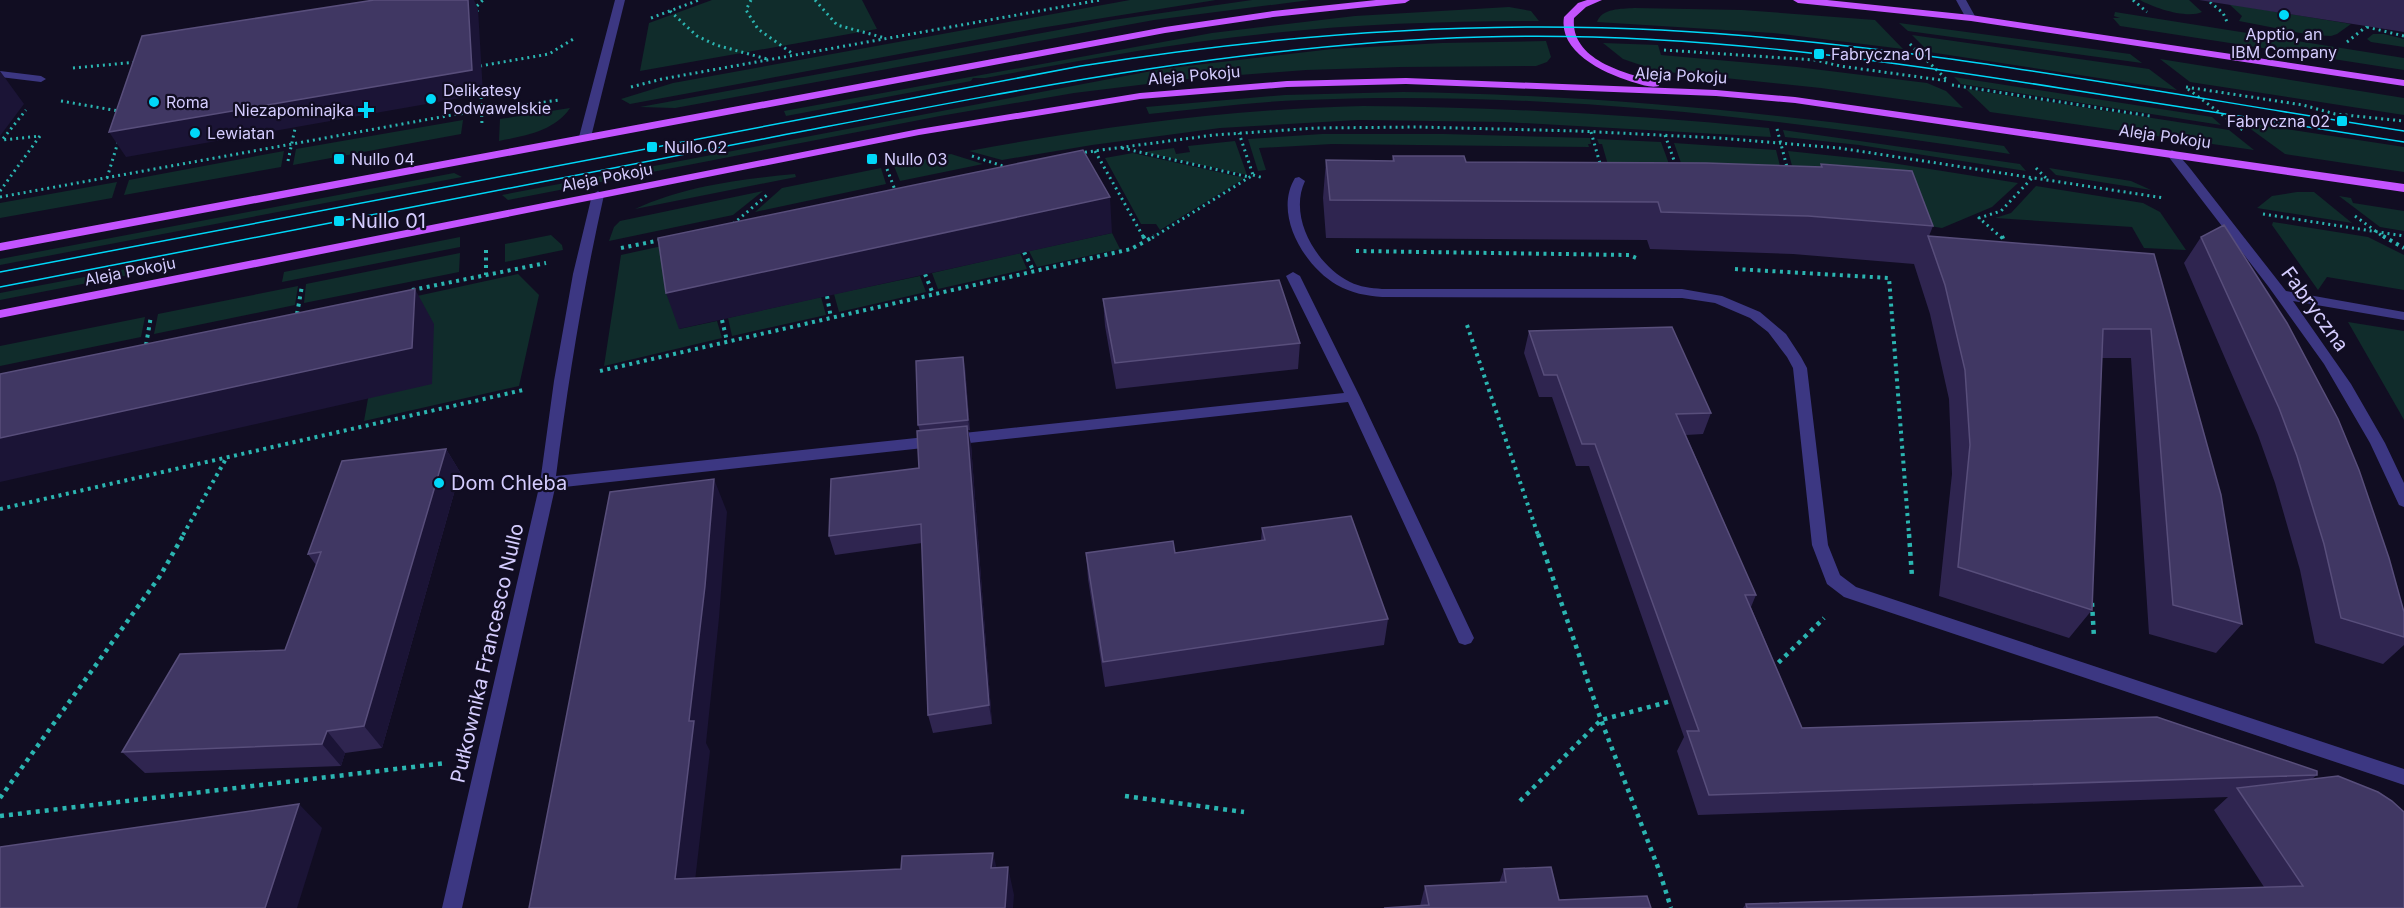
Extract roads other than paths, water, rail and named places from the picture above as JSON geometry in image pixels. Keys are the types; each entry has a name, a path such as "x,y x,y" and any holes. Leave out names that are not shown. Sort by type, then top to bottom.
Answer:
{"main road":[{"path":"0,247 1165,30 1273,14 1405,0"},
{"path":"1597,0 1576,9 1568,21 1575,43 1592,60 1601,67 1627,77 1661,85 1716,93"},
{"path":"1798,0 1971,18 2404,83"},
{"name":"Aleja Pokoju","path":"0,314 974,122 1188,91 1328,82 1406,81 1716,93 1795,100 2404,188"}],"street":[{"path":"585,137 620,0"},
{"path":"1961,0 1971,18"},
{"path":"0,74 41,79"},
{"name":"Fabryczna","path":"2172,154 2282,296 2342,380 2372,432 2404,501"},
{"path":"1298,183 1291,203 1297,226 1316,256 1338,279 1353,288 1373,292 1644,293 1708,296 1733,304 1764,320 1790,347 1800,368 1820,545 1833,579 1850,592 2404,777"},
{"name":"Pułkownika Francesco Nullo","path":"452,908 548,483 561,381 580,274 598,195"},
{"path":"1293,276 1353,397 1465,638"},
{"path":"2282,296 2404,316"},
{"path":"548,483 1353,397"}],"tram line":[{"path":"0,272 1081,66 1225,46 1370,33 1442,29 1588,27 1754,37 1848,46 2034,71 2404,131"},
{"path":"0,287 1035,88 1212,60 1391,41 1555,36 1629,38 1775,49 1920,67 2404,142"}],"place":[{"name":"Apptio, an IBM Company","path":"2284,15"},
{"name":"Fabryczna 01","path":"1819,54"},
{"name":"Delikatesy Podwawelskie","path":"431,99"},
{"name":"Roma","path":"154,102"},
{"name":"Niezapominajka","path":"366,110"},
{"name":"Fabryczna 02","path":"2342,121"},
{"name":"Lewiatan","path":"195,133"},
{"name":"Nullo 02","path":"652,147"},
{"name":"Nullo 04","path":"339,159"},
{"name":"Nullo 03","path":"872,159"},
{"name":"Nullo 01","path":"339,221"},
{"name":"Dom Chleba","path":"439,483"}]}
